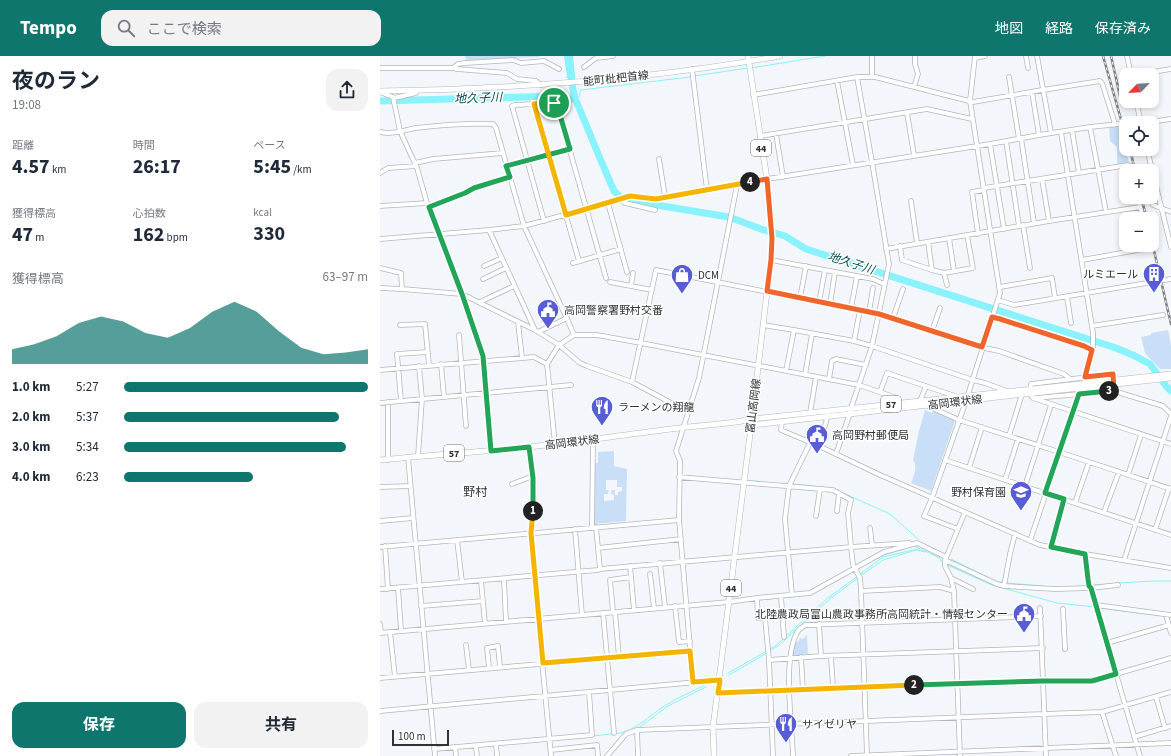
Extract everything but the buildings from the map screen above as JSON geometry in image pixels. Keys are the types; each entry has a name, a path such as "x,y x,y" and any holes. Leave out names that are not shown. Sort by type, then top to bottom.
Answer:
{"main road":[{"name":"能町枇杷首線","path":"380,92 558,84 692,72 749,63 780,56"},
{"name":"富山高岡線","path":"714,756 713,727 771,260 772,238 767,179 749,63"},
{"name":"高岡環状線","path":"850,411 958,397 966,398 1022,394 1171,374"},
{"name":"高岡環状線","path":"752,422 810,413 928,406 1007,391 1032,392 1171,378"},
{"name":"高岡環状線","path":"380,460 529,447 593,440 683,427 740,422 782,421 827,413"}],"street":[{"path":"584,67 596,58 613,56"},
{"path":"872,56 872,77"},
{"path":"914,56 918,74 914,86"},
{"path":"958,529 924,516 932,498 973,380 1000,293 970,101 975,57 985,56"},
{"path":"1026,56 1028,68"},
{"path":"1037,56 1051,133"},
{"path":"1127,56 1130,68"},
{"path":"453,68 458,64 465,63 513,60 521,63 544,61 559,69"},
{"path":"380,68 453,68 507,72 517,80 536,81 541,85"},
{"path":"1159,71 1171,69"},
{"path":"692,72 707,190"},
{"path":"1009,76 1034,224"},
{"path":"836,454 872,346 884,282 889,264 857,77"},
{"path":"380,239 524,226 630,196 656,199 783,176 1051,133 1117,124 1100,81 973,102 914,86 872,77 857,77 753,95"},
{"path":"837,81 853,165"},
{"path":"380,92 394,98 416,93 418,91"},
{"path":"1032,92 1039,135"},
{"path":"394,98 400,131 415,164 428,205 462,294 484,361 491,451"},
{"path":"544,221 512,106 554,103 557,105 606,278"},
{"path":"534,104 579,261"},
{"path":"760,136 926,110 972,119"},
{"path":"907,113 914,155"},
{"path":"1159,121 1171,119"},
{"path":"380,132 386,134 416,128 470,123 493,124 496,128 524,226 574,335"},
{"path":"1090,127 1106,212"},
{"path":"1072,130 1079,173"},
{"path":"1061,132 1093,333 1092,349 1085,377"},
{"path":"776,134 783,176"},
{"path":"1006,141 1012,184 1030,268"},
{"path":"990,144 1004,229"},
{"path":"506,166 570,149"},
{"path":"380,173 388,168 415,164 433,159 503,154"},
{"path":"1149,156 1171,247"},
{"path":"659,159 665,197"},
{"path":"978,234 972,192 997,186 1119,166"},
{"path":"380,206 428,205 465,193 474,188 510,177"},
{"path":"1042,179 1049,221"},
{"path":"693,682 679,520 680,461 676,451 699,378 736,185"},
{"path":"619,199 625,203 655,210"},
{"path":"911,201 917,243"},
{"path":"608,203 627,272"},
{"path":"1139,204 1141,212"},
{"path":"1153,205 1171,212"},
{"path":"886,249 1140,207"},
{"path":"489,230 536,331"},
{"path":"900,246 902,260 944,273 973,268 967,235"},
{"path":"949,238 954,271"},
{"path":"928,242 932,270"},
{"path":"573,263 621,249"},
{"path":"1082,260 1127,252"},
{"path":"484,266 502,258"},
{"path":"771,260 884,282"},
{"path":"800,298 806,266"},
{"path":"380,268 401,273 402,289"},
{"path":"483,279 506,268"},
{"path":"632,382 656,270 879,314 1064,374 1070,379"},
{"path":"819,302 825,270"},
{"path":"830,304 835,272"},
{"path":"631,286 633,273"},
{"path":"944,273 947,285"},
{"path":"851,308 857,276"},
{"path":"1000,287 1052,278 1055,298"},
{"path":"998,301 1014,305 1171,279"},
{"path":"610,282 652,290"},
{"path":"480,302 514,286"},
{"path":"380,288 462,294 536,331 559,345 580,363 632,382 688,412"},
{"path":"869,312 873,288"},
{"path":"893,318 903,289"},
{"path":"1067,297 1071,323"},
{"path":"932,331 940,308"},
{"path":"854,342 860,310"},
{"path":"1092,326 1163,315"},
{"path":"993,316 1092,349"},
{"path":"536,331 567,318"},
{"path":"518,322 522,358"},
{"path":"400,325 425,324 429,365"},
{"path":"763,325 872,346 1007,391"},
{"path":"786,371 794,330"},
{"path":"805,375 812,334"},
{"path":"459,335 466,426"},
{"path":"555,444 548,364 559,345 574,335 597,335 859,385 894,397 896,404"},
{"path":"401,401 397,354 428,352"},
{"path":"380,370 534,357 548,364"},
{"path":"829,379 832,361 836,359 866,364"},
{"path":"441,364 444,397"},
{"path":"418,456 422,399 419,366"},
{"path":"880,392 887,373 958,397"},
{"path":"1032,392 1031,384 1113,374 1114,391"},
{"path":"810,413 816,377"},
{"path":"380,396 380,403 571,385"},
{"path":"920,401 926,386"},
{"path":"1032,392 1079,394 1114,391 1164,406 1171,415 1124,560"},
{"path":"1032,392 1051,404 1171,444"},
{"path":"1009,436 1022,394"},
{"path":"1030,541 1079,394"},
{"path":"388,402 388,460"},
{"path":"1025,486 1051,404"},
{"path":"928,406 959,420 1018,438 1170,489 1155,530"},
{"path":"819,446 827,413"},
{"path":"782,421 781,430 1040,545 1171,568"},
{"path":"969,468 982,427"},
{"path":"1128,475 1142,435"},
{"path":"1005,480 1018,438"},
{"path":"593,440 594,528 600,569"},
{"path":"792,595 785,519 789,485 810,443"},
{"path":"529,447 533,476 534,506 531,533 534,576 551,756"},
{"path":"408,457 435,756"},
{"path":"945,460 1171,535"},
{"path":"1076,503 1089,462"},
{"path":"1104,512 1119,472"},
{"path":"512,484 533,476"},
{"path":"679,477 789,485 832,490 851,500 848,512 851,547 861,592 867,721 867,756"},
{"path":"380,487 410,486"},
{"path":"816,516 820,489"},
{"path":"837,511 839,493"},
{"path":"1051,547 1064,499"},
{"path":"960,754 954,591 951,578 945,566 946,559 965,512"},
{"path":"380,521 413,518"},
{"path":"388,589 382,546 679,520"},
{"path":"870,528 872,545"},
{"path":"575,529 582,615"},
{"path":"1004,583 1015,534"},
{"path":"598,548 681,539"},
{"path":"457,540 462,582"},
{"path":"380,589 504,579 683,561 903,543 917,543 997,584 1004,583 1055,589 1118,585"},
{"path":"380,624 380,633 757,600 810,593 857,572 884,552 913,543"},
{"path":"1085,554 1090,586 1140,756"},
{"path":"660,564 665,607"},
{"path":"630,566 634,610"},
{"path":"650,574 654,608"},
{"path":"619,657 610,580 631,577"},
{"path":"951,578 973,589"},
{"path":"504,579 506,622"},
{"path":"480,581 485,624"},
{"path":"861,592 940,587 954,591"},
{"path":"398,588 401,631"},
{"path":"781,596 784,637"},
{"path":"757,600 758,618 765,618 769,660 773,756"},
{"path":"421,606 483,601"},
{"path":"1096,605 1169,615 1171,633"},
{"path":"675,606 679,642 690,640"},
{"path":"1040,608 1043,648 1046,756"},
{"path":"1063,609 1065,649"},
{"path":"603,613 614,733"},
{"path":"793,756 790,658 792,646 798,630 805,625 1041,616"},
{"path":"819,624 821,656"},
{"path":"1107,643 1169,625"},
{"path":"390,632 395,677"},
{"path":"466,644 469,670"},
{"path":"489,668 486,648 498,646 500,667"},
{"path":"769,660 821,656 1043,648"},
{"path":"380,678 690,651"},
{"path":"831,656 833,688"},
{"path":"800,657 803,690"},
{"path":"718,693 1043,681 1092,681 1171,658"},
{"path":"380,711 720,680"},
{"path":"434,749 592,735 589,692"},
{"path":"606,756 626,734 637,730 1102,712 1171,692"},
{"path":"1156,697 1165,728"},
{"path":"1102,712 1116,756"},
{"path":"1134,737 1171,726"},
{"path":"637,730 638,756"},
{"path":"851,756 960,754 1046,748 1171,743"},
{"path":"496,744 497,756"},
{"path":"551,750 597,745 598,756"},
{"path":"476,746 477,756"},
{"path":"455,747 456,756"}],"shaded area":[{"path":"465,56 539,56 539,57 466,60"},
{"path":"1119,126 1119,156 1127,156 1129,162 1117,164 1117,147 1110,141 1109,127"},
{"path":"1168,330 1171,345 1171,369 1160,369 1145,353 1141,337 1151,335 1151,333"},
{"path":"925,410 932,413 933,411 955,421 931,491 911,483 915,469 913,460"},
{"path":"614,451 614,466 627,469 626,521 594,524 593,522 594,463 598,463 598,452","holes":["606,480 617,480 617,487 622,487 622,491 618,492 618,495 615,495 615,490 612,490 611,494 614,495 614,500 604,501 604,494 608,494 609,490 606,490"]},
{"path":"807,635 808,654 789,656 792,642 798,642 800,638 803,639"}],"water":[{"path":"564,56 573,56 575,78 566,78"}],"waterway":[{"name":"地久子川","path":"569,56 575,98 614,191 626,200 729,217 785,236 806,249 1116,348 1150,364 1171,391"},
{"path":"751,68 825,56"},
{"path":"694,76 748,68"},
{"path":"575,98 579,97 581,90 690,77"},
{"name":"地久子川","path":"380,101 558,96 567,100 575,98"},
{"path":"749,481 758,481"},
{"path":"783,483 789,484"},
{"path":"792,484 832,488"},
{"path":"841,492 890,514 918,539"},
{"path":"872,561 884,555 914,546 940,558"},
{"path":"860,574 883,557 918,549"},
{"path":"860,576 883,560 916,550 926,551"},
{"path":"939,557 943,562"},
{"path":"951,559 997,582 1003,582"},
{"path":"858,569 864,565"},
{"path":"947,565 992,585 1057,603 1095,607"},
{"path":"783,598 810,595 855,570"},
{"path":"785,637 829,597 858,576"},
{"path":"769,651 778,646 831,598 858,578"},
{"path":"1118,583 1171,581"},
{"path":"1006,583 1043,586"},
{"path":"1092,585 1110,584"},
{"path":"1074,587 1089,585"},
{"path":"759,600 780,598"},
{"path":"751,601 756,601"},
{"path":"1098,608 1164,616"},
{"path":"770,649 783,639"},
{"path":"728,673 767,651"},
{"path":"729,675 767,653"},
{"path":"615,734 630,730 671,702 705,685"},
{"path":"637,729 668,706 706,687"},
{"path":"593,736 612,734"},
{"path":"437,751 449,750"}],"railway":[{"path":"1103,56 1120,116"},
{"path":"1111,56 1119,92"},
{"path":"1132,156 1133,164"},
{"path":"1143,204 1145,212"},
{"path":"1154,252 1171,324"}],"place":[{"name":"DCM","path":"682,294"},
{"name":"ルミエール","path":"1154,294"},
{"name":"高岡警察署野村交番","path":"548,330"},
{"name":"ラーメンの翔龍","path":"602,426"},
{"name":"高岡野村郵便局","path":"817,454"},
{"name":"野村保育園","path":"1021,512"},
{"name":"北陸農政局富山農政事務所高岡統計・情報センター","path":"1024,634"},
{"name":"サイゼリヤ","path":"786,744"}],"district":[{"name":"野村","path":"475,492"}],"route":[{"path":"554,103 534,104 548,154 566,215 630,196 656,199 767,179 772,238 767,291 879,314 975,346 982,347 992,317 1084,346 1092,350 1085,377 1113,374 1114,391 1079,394 1045,493 1064,499 1051,547 1085,554 1088,583 1091,588 1116,674 1092,681 1043,681 718,693 720,680 693,682 690,651 543,663 531,533 534,506 533,478 529,447 491,451 483,356 462,294 429,207 474,188 510,177 506,166 548,154 570,149 557,105 554,103"}]}
